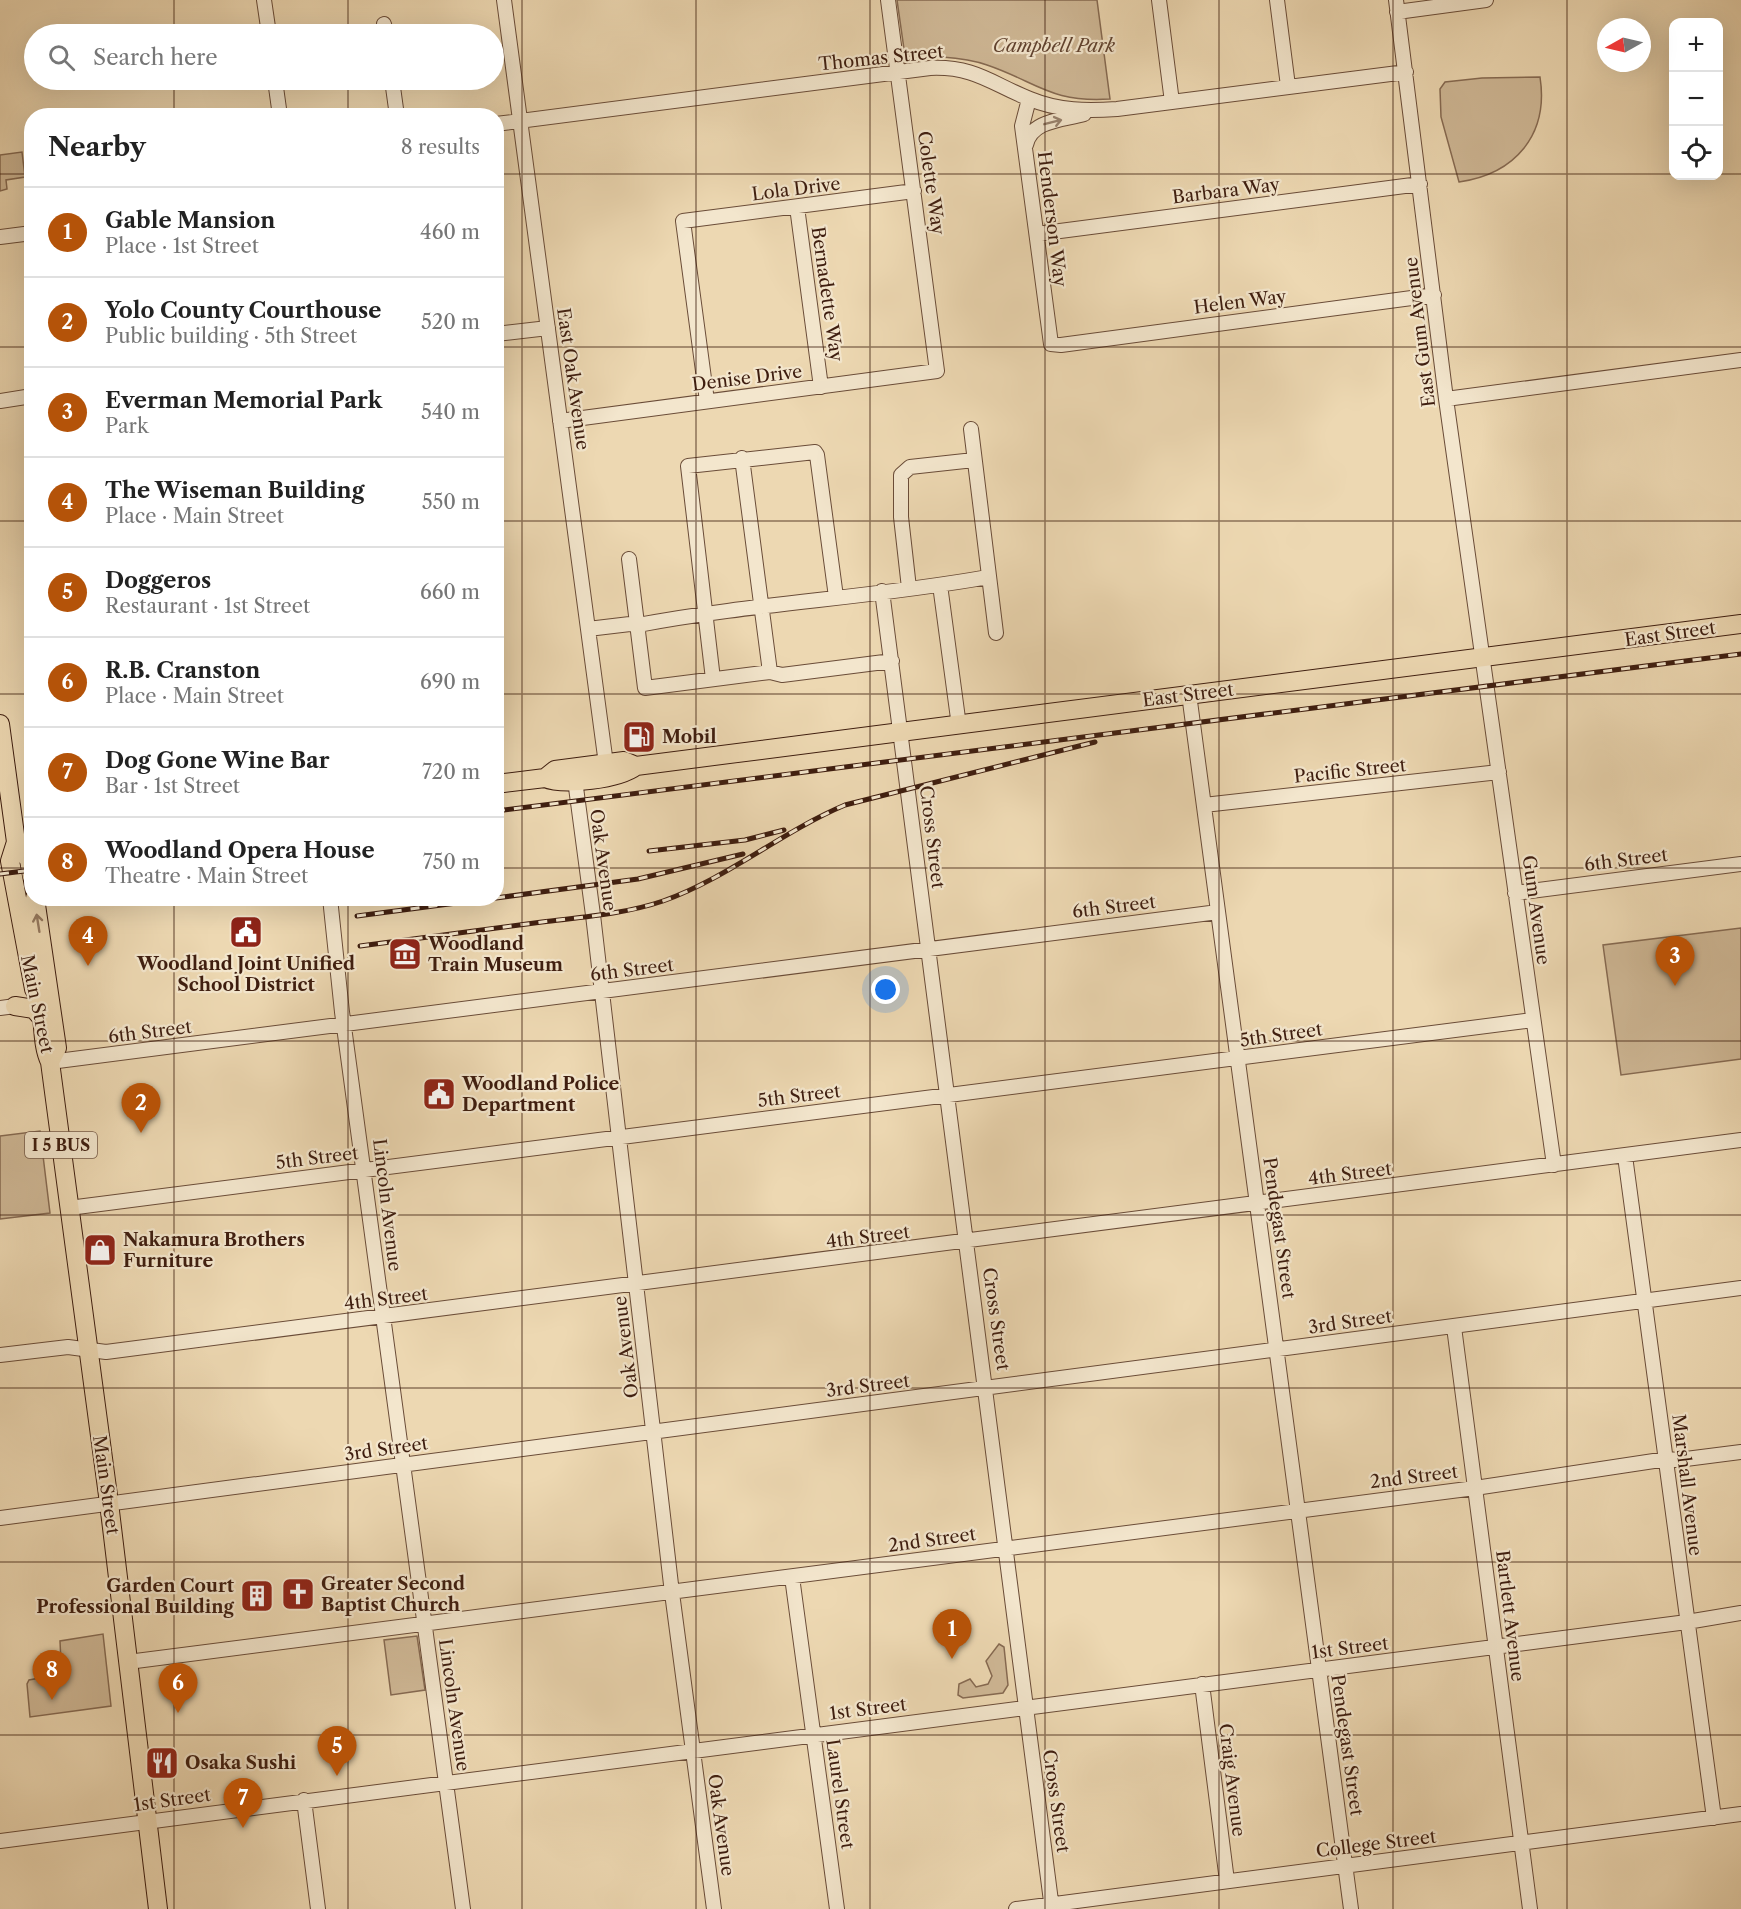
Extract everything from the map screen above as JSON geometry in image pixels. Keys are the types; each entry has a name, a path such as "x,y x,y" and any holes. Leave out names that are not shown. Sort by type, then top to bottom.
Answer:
{"main road":[{"name":"East Street","path":"545,778 555,770 624,761 636,766 901,734 1189,694 1483,659 1741,624"},
{"name":"I 5 BUS","path":"0,724 16,842"},
{"name":"East Street","path":"504,783 545,778 556,783 626,774 636,766"},
{"name":"Main Street","path":"16,842 10,861 34,989 39,997 44,1050 50,1064 109,1503 158,1909"},
{"name":"Main Street","path":"36,906 57,1048 50,1064"},
{"path":"7,1007 31,997 34,989"},
{"path":"7,1007 34,1009 40,1016"}],"street":[{"path":"264,0 268,24"},
{"name":"East Oak Avenue","path":"504,0 606,764"},
{"name":"Colette Way","path":"888,0 938,371"},
{"path":"1159,0 1172,102"},
{"path":"1277,0 1288,87"},
{"path":"1396,6 1486,0"},
{"name":"East Gum Avenue","path":"1396,6 1446,399 1483,659"},
{"name":"Thomas Street","path":"504,123 930,68 958,69 986,77 1029,99 1063,108 1095,111 1406,72"},
{"path":"276,90 279,108"},
{"path":"393,90 396,108"},
{"name":"Henderson Way","path":"1029,99 1022,126 1051,344"},
{"path":"1025,150 1028,135 1038,126 1095,111"},
{"name":"Barbara Way","path":"1037,234 1420,184"},
{"name":"Lola Drive","path":"707,401 683,221 914,191"},
{"name":"Bernadette Way","path":"797,207 821,387"},
{"path":"0,237 24,234"},
{"name":"Helen Way","path":"1051,344 1061,345 1434,295"},
{"path":"504,333 548,328"},
{"path":"1446,399 1741,360"},
{"name":"Denise Drive","path":"560,421 938,371"},
{"path":"0,400 24,397"},
{"path":"971,429 996,633"},
{"path":"713,679 688,466 811,450 818,455 836,597"},
{"path":"742,458 770,672"},
{"path":"909,588 901,517 901,475 910,467 974,460"},
{"path":"629,559 634,618 638,625 645,688 770,672 782,675 892,661"},
{"path":"588,629 638,625 706,612 940,585 988,577"},
{"path":"940,585 959,726"},
{"name":"Cross Street","path":"882,591 1052,1907"},
{"name":"Gum Avenue","path":"1483,659 1554,1165"},
{"name":"Pendegast Street","path":"1189,694 1351,1909"},
{"name":"Pacific Street","path":"1204,805 1499,772"},
{"name":"Oak Avenue","path":"574,780 602,992 672,1593 714,1909"},
{"name":"6th Street","path":"1515,893 1741,864"},
{"name":"Lincoln Avenue","path":"331,906 463,1909"},
{"name":"6th Street","path":"50,1064 1218,912"},
{"name":"5th Street","path":"69,1208 1533,1020"},
{"name":"4th Street","path":"0,1355 68,1347 106,1353 1741,1140"},
{"name":"Marshall Avenue","path":"1625,1156 1714,1818"},
{"name":"3rd Street","path":"0,1518 1741,1288"},
{"name":"Bartlett Avenue","path":"1454,1327 1530,1909"},
{"name":"2nd Street","path":"128,1662 1475,1488 1667,1459 1741,1452"},
{"name":"Laurel Street","path":"792,1577 837,1909"},
{"name":"1st Street","path":"0,1841 813,1734 1687,1623 1741,1613"},
{"name":"Craig Avenue","path":"1202,1684 1227,1881"},
{"path":"304,1800 318,1909"},
{"name":"College Street","path":"1016,1909 1052,1907 1227,1881 1741,1815"}],"green space":[{"name":"Campbell Park","path":"897,0 1097,0 1110,99 1073,98 1058,94 987,65 970,61 942,57 910,58 904,49"},
{"path":"1540,77 1539,117 1533,134 1524,148 1512,161 1497,170 1479,178 1459,182 1441,117 1440,89 1445,82 1482,78"},
{"path":"22,152 24,177 6,180 7,189 0,191 0,155"},
{"path":"1741,928 1741,1059 1621,1075 1603,945"},
{"path":"40,1131 50,1213 0,1219 0,1136"},
{"path":"103,1634 111,1706 30,1717 27,1684 29,1680 50,1676 61,1663 60,1641"},
{"path":"417,1636 425,1690 391,1695 384,1640"},
{"path":"999,1644 1004,1647 1008,1685 1003,1693 963,1698 958,1695 959,1684 970,1679 976,1687 988,1684 992,1676 986,1661"}],"railway":[{"path":"504,810 1741,654"},
{"path":"360,946 603,914 649,905 710,880 799,828 845,805 1095,742"},
{"path":"649,851 745,840 784,830"},
{"path":"504,897 638,879 743,854"},
{"path":"0,874 24,871"},
{"path":"357,916 434,906"}],"place":[{"name":"Mobil","path":"639,737"},
{"name":"Woodland Joint Unified School District","path":"246,932"},
{"name":"Woodland Train Museum","path":"405,954"},
{"name":"The Wiseman Building","path":"88,966"},
{"name":"Everman Memorial Park","path":"1675,986"},
{"name":"Woodland Police Department","path":"439,1094"},
{"name":"Yolo County Courthouse","path":"141,1133"},
{"name":"Nakamura Brothers Furniture","path":"100,1250"},
{"name":"Greater Second Baptist Church","path":"298,1594"},
{"name":"Garden Court Professional Building","path":"257,1596"},
{"name":"Gable Mansion","path":"952,1659"},
{"name":"Woodland Opera House","path":"52,1700"},
{"name":"R.B. Cranston","path":"178,1713"},
{"name":"Osaka Sushi","path":"162,1763"},
{"name":"Doggeros","path":"337,1776"},
{"name":"Dog Gone Wine Bar","path":"243,1828"}]}
